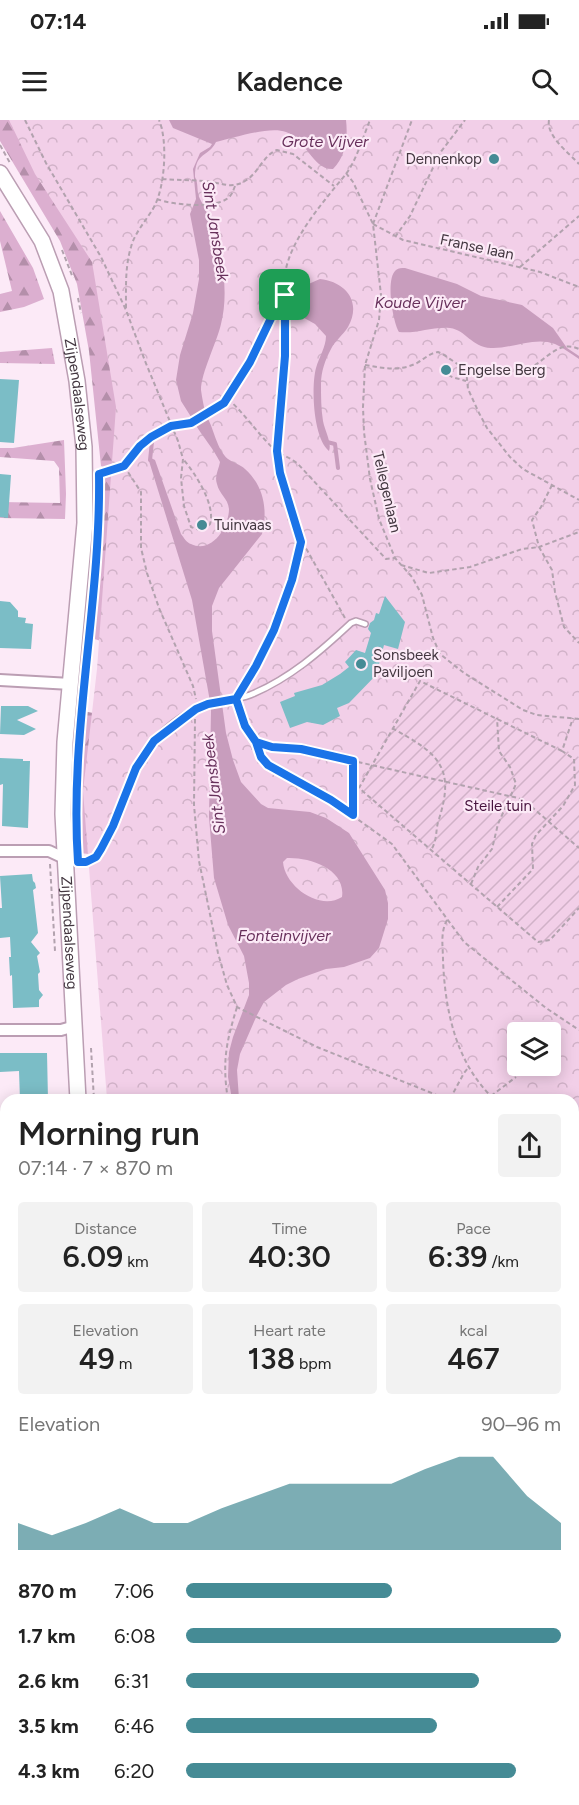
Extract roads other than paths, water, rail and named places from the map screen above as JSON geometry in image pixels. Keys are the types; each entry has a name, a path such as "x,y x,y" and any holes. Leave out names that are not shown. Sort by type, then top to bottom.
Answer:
{"main road":[{"name":"Zijpendaalseweg","path":"0,173 42,241 54,268 67,317 84,447 85,523 63,777 64,858 78,1094"}],"street":[{"path":"0,680 71,684"},
{"path":"0,851 49,851 64,858"},
{"path":"0,1030 61,1030 75,1026"}],"lane":[{"path":"64,858 86,862 96,857 108,838 128,784 145,753 165,730 196,709 208,704 236,699 262,689 316,656 356,621 365,624"},
{"path":"236,699 245,726 256,742 272,747 301,749 351,761"}],"water":[{"name":"Grote Vijver","path":"169,120 346,120 347,126 343,152 333,169 326,168 314,159 293,135 270,130 216,142 197,163 195,177 198,194 218,243 225,293 221,324 202,383 205,413 193,420 181,401 176,380 199,279 199,260 190,214 196,199 193,169 200,153 212,144 173,128"},
{"name":"Koude Vijver","path":"405,268 457,284 481,296 522,305 553,328 567,348 579,356 579,359 555,344 547,342 539,341 491,348 478,345 456,329 437,328 399,332 394,319 391,282 396,270"},
{"path":"320,279 337,284 344,289 349,295 353,309 348,327 329,353 322,375 322,412 329,451 320,435 314,399 314,376 326,336 315,324 297,314 293,303 303,288"},
{"name":"Fonteinvijver","path":"207,417 224,455 243,467 257,483 263,499 265,516 262,534 219,588 212,606 212,631 226,733 241,782 261,804 268,808 310,812 326,818 349,833 385,890 388,903 388,919 379,948 370,958 298,979 264,1002 240,1054 237,1070 239,1094 231,1094 228,1077 229,1052 249,995 249,983 244,956 228,925 214,878 209,817 211,711 209,696 192,600 149,461 151,458 155,460 181,534 190,543 199,546 206,545 218,537 223,531 228,516 227,502 216,481 220,462 195,424","holes":["287,858 306,860 332,872 342,887 342,897 333,901 324,901 314,899 297,888 285,871 283,862"]}],"waterway":[{"path":"150,460 152,442"},
{"path":"327,442 335,444 338,468"}],"place":[{"name":"Dennenkop","path":"494,159"},
{"name":"Engelse Berg","path":"446,370"},
{"name":"Tuinvaas","path":"202,525"},
{"name":"Sonsbeek Paviljoen","path":"361,664"}],"water label":[{"name":"Sint Jansbeek","path":"216,231"},
{"name":"Sint Jansbeek","path":"213,784"}],"park label":[{"name":"Steile tuin","path":"498,806"}]}
